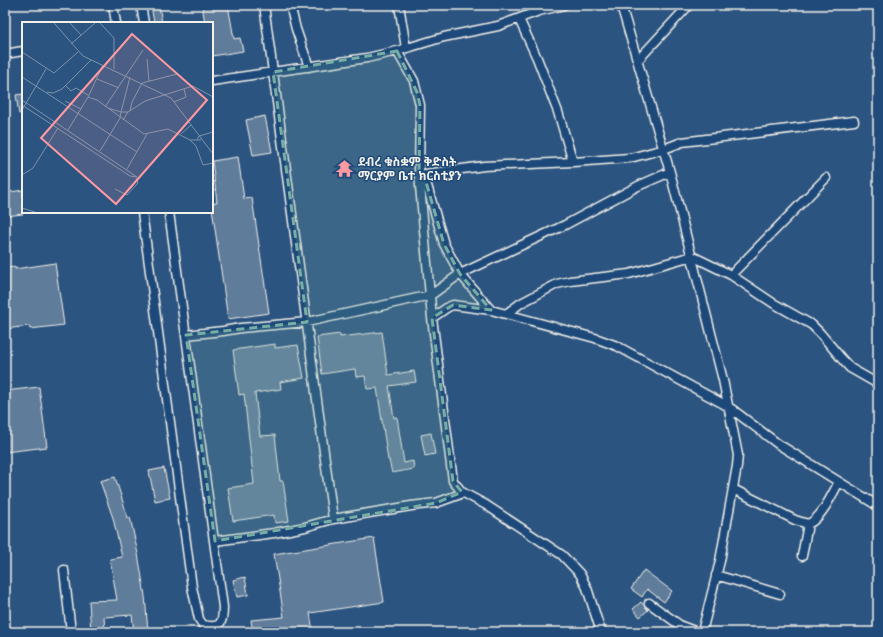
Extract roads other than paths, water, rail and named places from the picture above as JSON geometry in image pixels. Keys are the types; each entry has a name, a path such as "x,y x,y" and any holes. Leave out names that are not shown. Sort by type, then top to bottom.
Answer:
{"street":[{"path":"113,5 116,22"},
{"path":"141,5 144,22"},
{"path":"264,5 333,519"},
{"path":"290,5 296,29 309,67"},
{"path":"399,5 406,48"},
{"path":"213,81 367,58 444,37 498,26 539,11 564,5"},
{"path":"621,5 664,149 692,256 729,407 738,455 733,489 716,575 702,632"},
{"path":"638,60 689,5"},
{"path":"519,19 537,58 558,112 573,162"},
{"path":"5,54 22,51"},
{"path":"397,51 414,81 420,105 421,175 432,318 453,481 462,492 486,505 562,555 580,574 587,588 601,632"},
{"path":"421,175 484,166 630,158 664,149 682,142 854,121"},
{"path":"186,335 307,322 431,295 460,274 565,225 638,186 670,172"},
{"path":"421,175 444,244 460,274 491,310"},
{"path":"731,275 826,178"},
{"path":"142,213 192,587 199,619 205,629 220,624 223,620 224,607 169,213"},
{"path":"506,314 521,303 557,284 629,274 692,256 731,275 773,303 812,325 850,368 878,384"},
{"path":"432,318 453,305 491,310 595,338 617,346 729,407 778,444 878,506"},
{"path":"802,556 808,524 817,518 821,513 839,482"},
{"path":"733,489 795,520 808,524"},
{"path":"215,541 274,533 305,527 333,519 436,503 458,495 462,492"},
{"path":"64,570 71,632"},
{"path":"716,575 780,594"},
{"path":"649,603 681,626 697,632"}],"place":[{"name":"ደብረ ቁስቋም ቅድስት ማርያም ቤተ ክርስቲያን","path":"345,169"}]}
